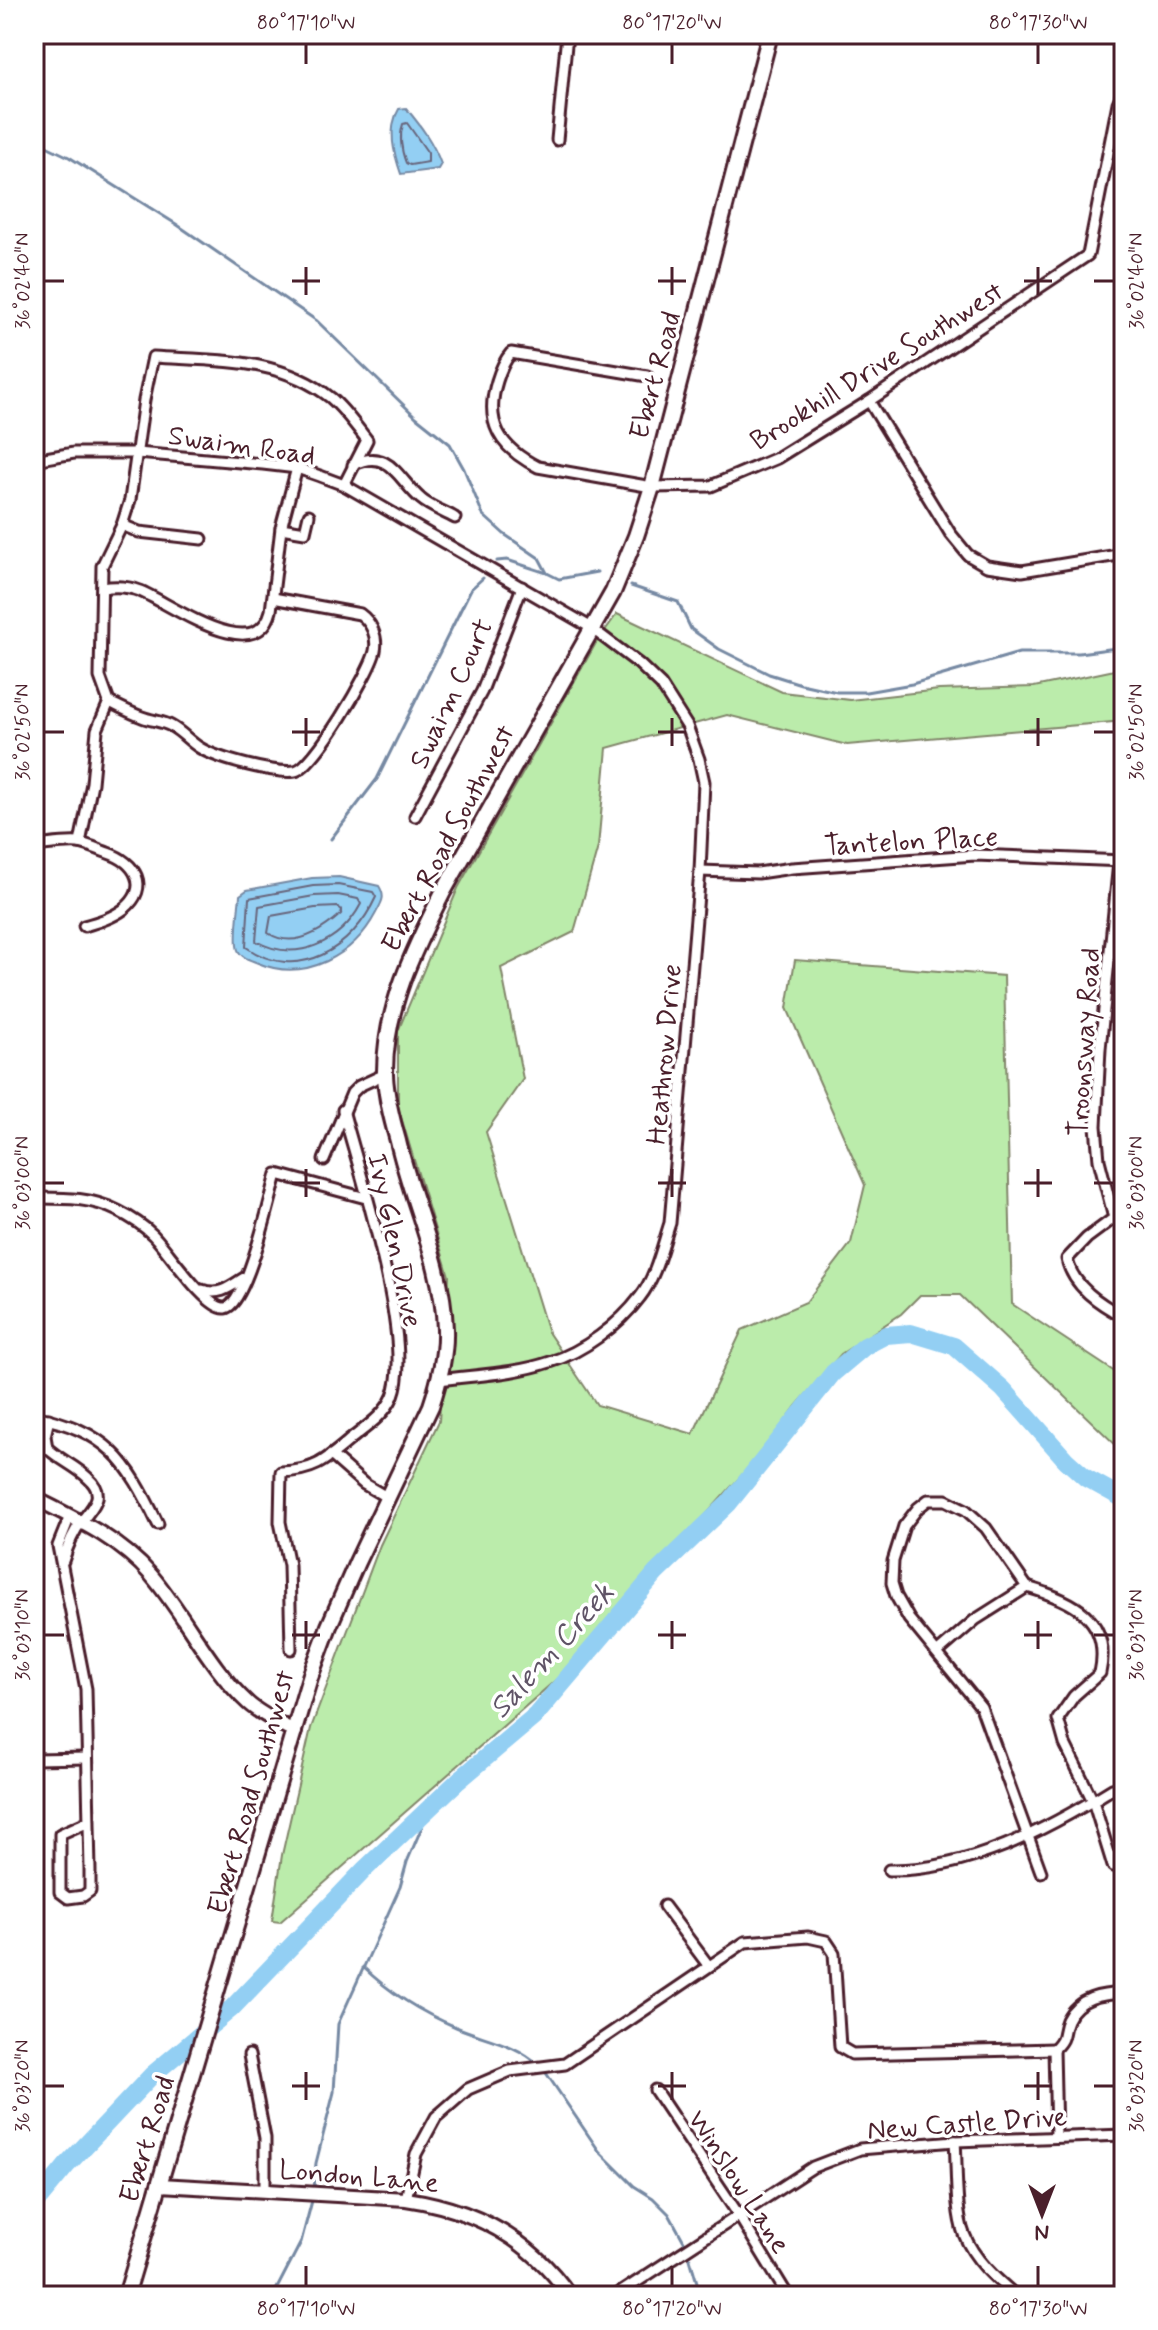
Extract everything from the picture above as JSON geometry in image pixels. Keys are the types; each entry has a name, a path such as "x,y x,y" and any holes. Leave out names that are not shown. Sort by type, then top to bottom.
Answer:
{"main road":[{"name":"Ebert Road","path":"590,627 613,592 652,487 770,34"},
{"name":"Ebert Road Southwest","path":"217,1997 310,1677 329,1626 431,1406 439,1380 445,1330 442,1295 388,1103 385,1074 397,998 419,940 588,636 590,627"},
{"name":"Ebert Road","path":"126,2296 217,1997"}],"street":[{"path":"557,140 567,34"},
{"name":"Brookhill Drive Southwest","path":"647,376 511,353 499,372 491,398 492,421 501,440 530,463 562,473 652,487 711,486 777,458 869,401 1088,255 1118,103 1124,90"},
{"path":"80,843 92,783 97,730 109,702 100,677 102,566 130,500 153,357 259,364 307,381 334,401 367,440 344,485"},
{"path":"869,401 950,533 968,555 987,566 1022,571 1124,554"},
{"name":"Swaim Road","path":"34,460 74,453 137,453 297,468 344,485 590,627"},
{"path":"353,465 361,461 381,461 396,470 421,500 455,518"},
{"path":"103,588 137,589 212,628 243,634 260,630 267,624 273,598 281,528 297,468"},
{"path":"281,528 305,532 309,515"},
{"path":"122,525 139,532 202,539"},
{"name":"Swaim Court","path":"415,816 482,691 522,587"},
{"path":"109,702 173,727 205,751 266,767 288,771 301,769 317,754 357,689 375,653 375,639 369,623 360,614 273,598"},
{"name":"Heathrow Drive","path":"439,1380 551,1362 584,1345 615,1323 641,1296 670,1223 700,871 704,782 687,726 661,685 590,627"},
{"path":"34,846 80,843 124,858 133,867 137,880 135,895 127,907 84,926"},
{"name":"Tantelon Place","path":"700,871 758,873 975,855 1122,862"},
{"name":"Troonsway Road","path":"1122,862 1100,1049 1096,1126 1099,1160 1114,1218 1087,1238 1067,1259 1070,1275 1102,1305 1124,1317"},
{"path":"343,1110 359,1086 385,1074"},
{"name":"Ivy Glen Drive","path":"324,1160 343,1110"},
{"name":"Ivy Glen Drive","path":"291,1649 289,1565 280,1522 281,1472 319,1465 387,1408 397,1381 397,1321 343,1110"},
{"path":"34,1198 75,1197 118,1211 153,1235 216,1306 229,1308 243,1288 244,1278 254,1259 277,1174 366,1198"},
{"path":"199,1289 215,1293 244,1278"},
{"path":"34,1416 80,1428 99,1439 117,1456 144,1495 158,1524"},
{"path":"49,1419 45,1436 47,1448 85,1474 97,1493 94,1507 75,1518 58,1546 86,1689 89,1821 90,1891 83,1896 68,1898 60,1892 60,1834 89,1821"},
{"path":"331,1455 364,1484 388,1498"},
{"path":"34,1498 75,1518 131,1554 152,1576 223,1678 251,1706 295,1732"},
{"path":"1041,1872 981,1707 909,1619 892,1583 893,1561 904,1526 928,1500 946,1500 977,1519 997,1542 1027,1587 1073,1603 1086,1615 1100,1638 1103,1660 1100,1673 1074,1696 1058,1719 1065,1744 1093,1801 1113,1866"},
{"path":"938,1652 975,1620 1027,1587"},
{"path":"34,1759 87,1758"},
{"path":"889,1870 912,1870 972,1858 1029,1833 1112,1789 1124,1787"},
{"path":"664,1906 708,1965"},
{"path":"406,2199 416,2154 436,2117 468,2089 510,2071 565,2064 745,1942 808,1937 826,1941 834,1953 840,2047 852,2054 1054,2049 1064,2039 1067,2021 1082,2002 1102,1994 1124,1993"},
{"path":"1054,2049 1056,2137"},
{"path":"249,2055 265,2138 265,2191"},
{"name":"Winslow Lane","path":"655,2090 738,2214 788,2296"},
{"name":"New Castle Drive","path":"615,2296 813,2167 860,2149 955,2141 1124,2135"},
{"path":"955,2141 964,2234 990,2274 1016,2296"},
{"name":"London Lane","path":"160,2185 406,2199 451,2208 500,2229 536,2256 570,2296"}],"green space":[{"path":"617,614 782,692 850,700 939,690 1034,687 1124,668 1124,721 847,745 727,715 607,748 598,847 574,932 501,968 523,1079 486,1132 548,1332 597,1405 693,1434 742,1330 806,1302 851,1243 865,1185 787,1008 795,960 1004,976 1012,1304 1124,1378 1124,1453 960,1295 920,1295 901,1314 841,1354 796,1406 761,1454 559,1677 280,1922 272,1921 282,1855 311,1728 380,1545 439,1421 449,1276 398,1107 398,1031 458,888 596,643"}],"water":[{"path":"406,108 434,148 441,164 438,169 401,174 394,150 393,125 399,109"},
{"path":"339,877 379,886 383,896 367,928 341,953 310,967 293,970 258,963 239,953 236,939 240,895 247,890 312,878"}],"waterway":[{"path":"34,140 69,157 176,224 317,321 416,417 450,444 483,515 539,558 547,573"},
{"path":"497,561 507,560 559,579 597,572"},
{"path":"331,839 377,779 471,589 483,578"},
{"path":"631,586 678,602 691,629 719,649 769,674 837,692 866,692 912,684 1019,653 1079,653 1124,647"},
{"name":"Salem Creek","path":"34,2205 67,2165 152,2075 232,2008 365,1869 458,1781 535,1716 656,1573 729,1503 833,1373 865,1346 886,1335 911,1333 954,1346 1003,1389 1066,1460 1086,1478 1124,1499"},
{"path":"314,2190 316,2163 334,2092 338,2024 400,1887 430,1808"},
{"path":"363,1967 418,2009 456,2027 510,2046 539,2065"},
{"path":"544,2070 599,2151 634,2186 653,2198 669,2214 686,2245"},
{"path":"273,2296 301,2242 313,2197"},
{"path":"688,2252 701,2296"}]}
